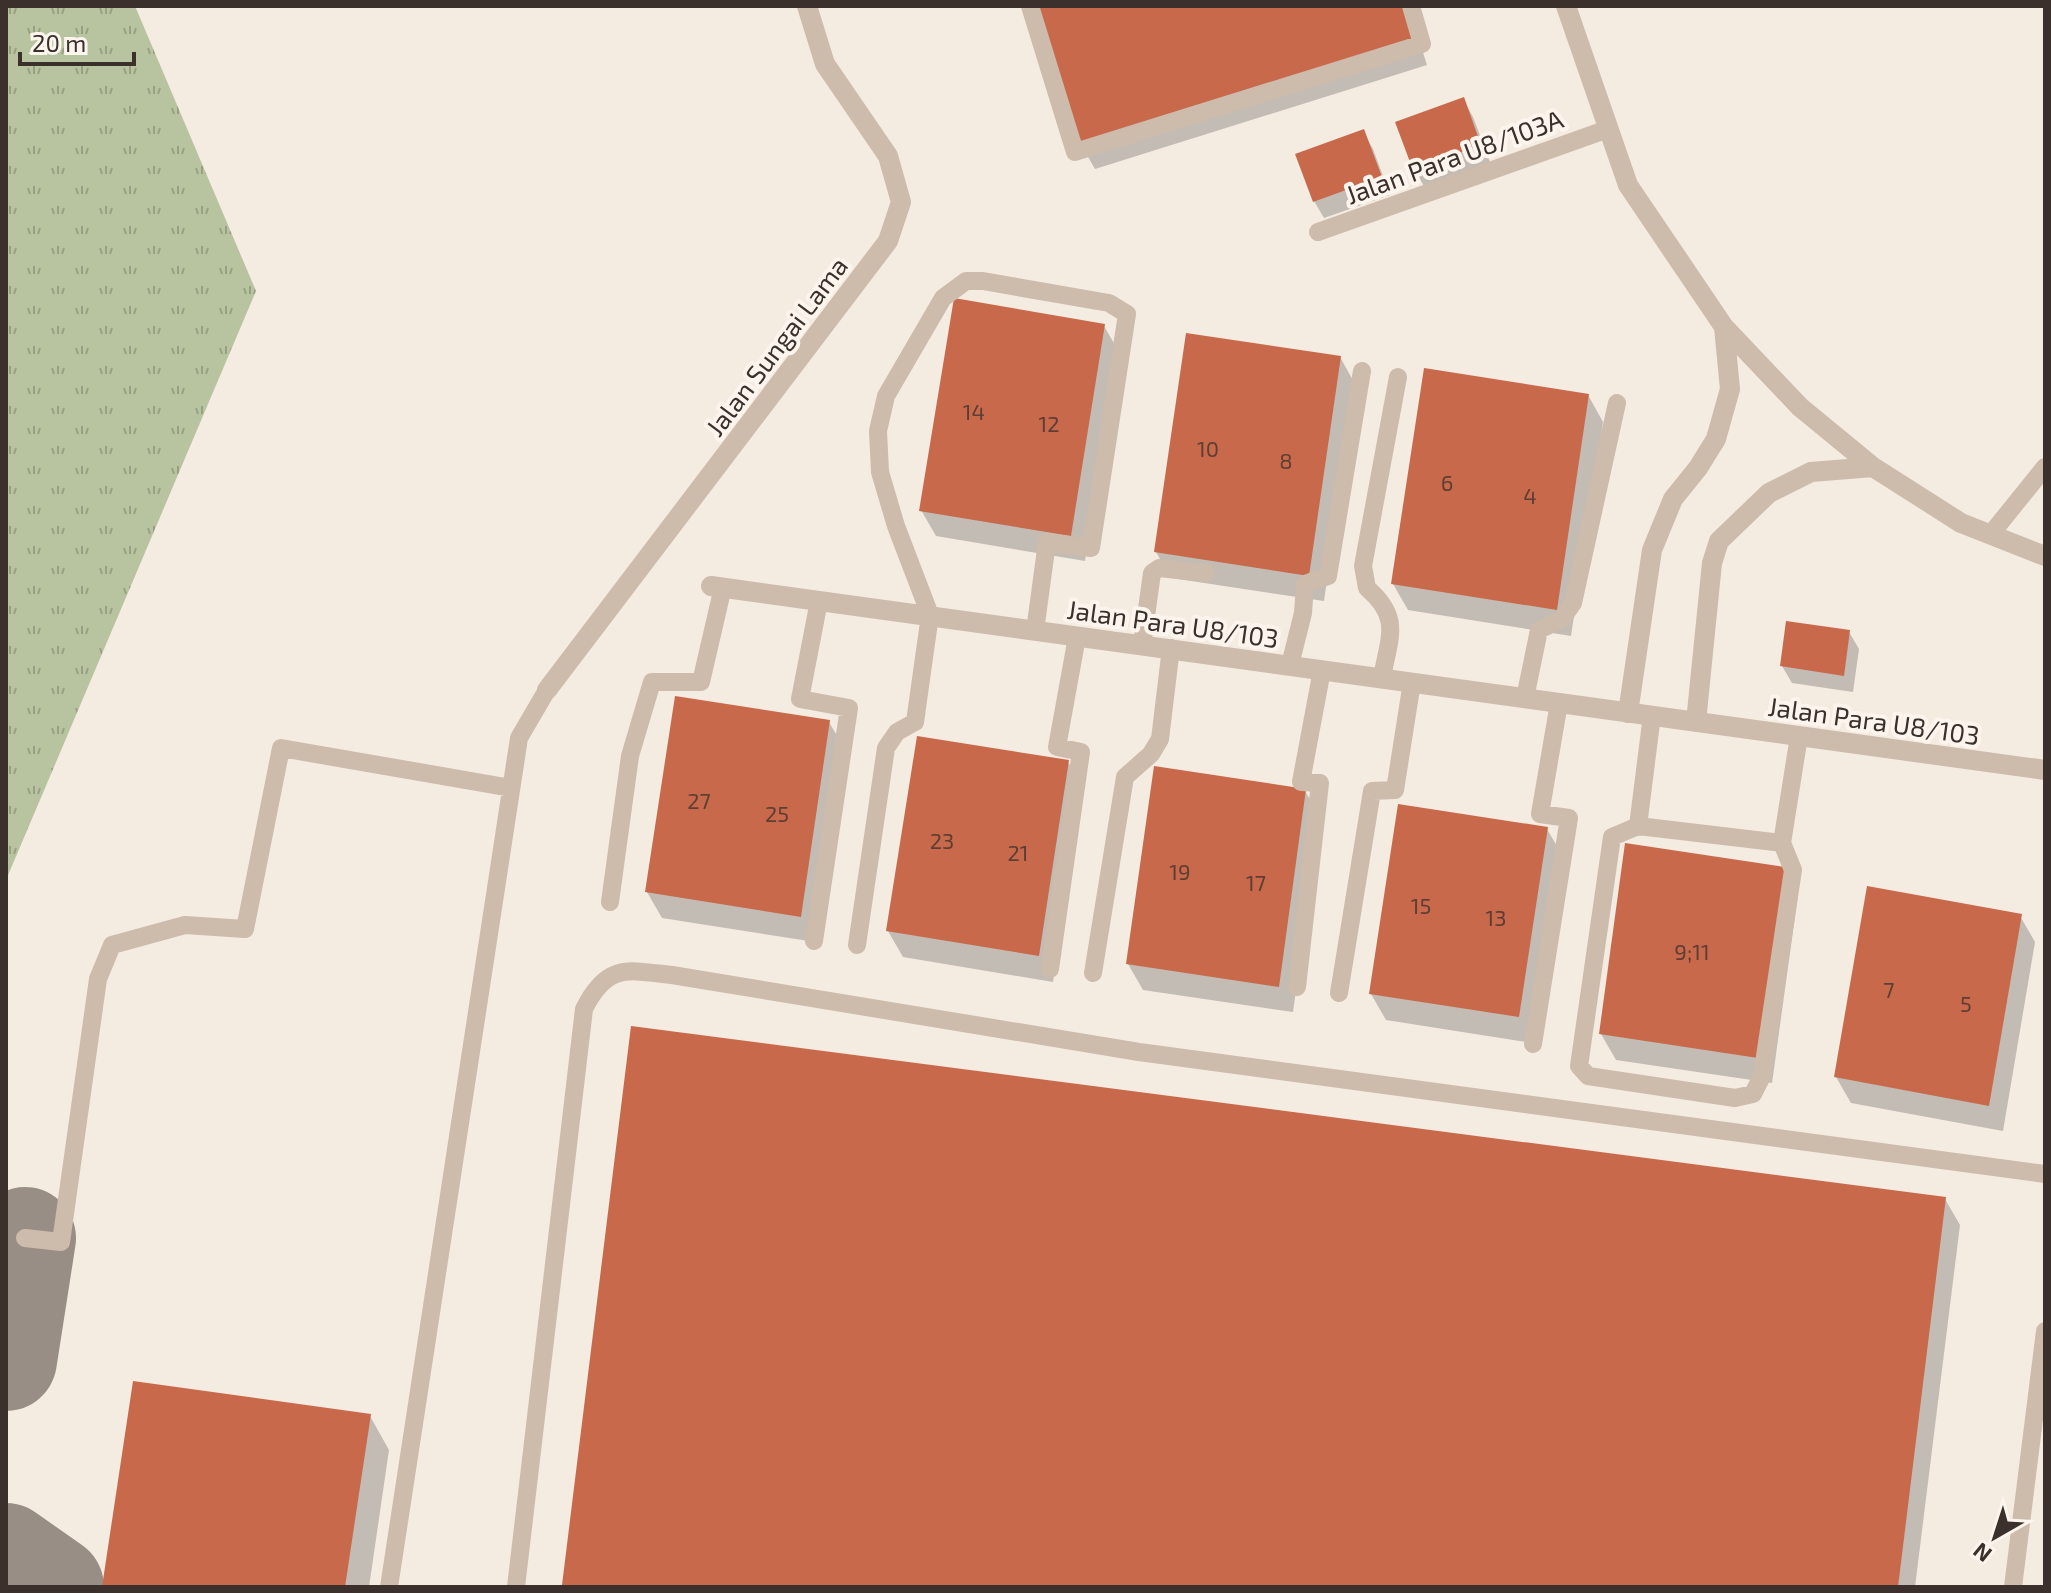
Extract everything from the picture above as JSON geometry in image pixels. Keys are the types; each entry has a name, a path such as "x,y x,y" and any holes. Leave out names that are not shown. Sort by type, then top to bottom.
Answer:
{"street":[{"name":"Jalan Sungai Lama","path":"547,690 888,241 901,202 888,156 825,64 807,6"},
{"path":"1566,6 1628,185 1724,327 1800,407 1873,467 1961,523 2045,556"},
{"path":"1628,713 1652,550 1673,499 1716,439 1730,389 1724,327"},
{"path":"1696,722 1712,563 1719,541 1769,493 1811,472 1873,467"},
{"name":"Jalan Para U8/103","path":"717,586 2045,770"}],"lane":[{"path":"1030,6 1075,152 1422,44 1411,6"},
{"name":"Jalan Para U8/103A","path":"1318,232 1608,129"},
{"path":"857,945 886,748 897,732 915,722 930,615 883,484 878,431 886,396 943,298 966,281 983,281 1109,303 1127,314 1091,548 1047,542 1035,631"},
{"path":"1290,665 1303,613 1305,584 1328,576 1362,371"},
{"path":"1382,678 1391,622 1384,603 1367,588 1363,566 1398,377"},
{"path":"1525,698 1539,630 1562,619 1573,603 1617,403"},
{"path":"1991,534 2045,467"},
{"path":"1142,645 1152,573 1159,568 1206,573"},
{"path":"610,902 630,756 652,682 701,682 717,586"},
{"path":"814,941 849,708 800,699 819,601"},
{"path":"1050,969 1081,752 1057,747 1077,637"},
{"path":"1093,973 1125,777 1151,754 1160,739 1171,648"},
{"path":"1297,987 1320,783 1301,782 1322,670"},
{"path":"1339,993 1372,791 1395,790 1412,682"},
{"path":"389,1587 519,738 547,690"},
{"path":"1533,1044 1569,818 1540,814 1559,703"},
{"path":"1638,826 1652,715"},
{"path":"1782,843 1638,826 1612,837 1579,1066 1588,1076 1735,1098 1753,1094 1762,1076 1793,870 1782,843 1799,736"},
{"path":"25,1238 61,1242 98,979 112,945 185,925 245,929 281,748 511,788"},
{"path":"516,1587 584,1009 595,987 624,970 672,975 1139,1052 2045,1174"},
{"path":"2013,1587 2045,1331"}],"green space":[{"path":"6,6 135,6 256,291 6,880"}],"building":[{"path":"1034,6 1403,6 1414,39 1078,144"},
{"path":"1464,97 1481,145 1413,170 1395,122"},
{"path":"1364,129 1382,177 1313,202 1295,154"},
{"path":"954,298 1105,324 1071,536 919,511"},
{"path":"1186,333 1341,356 1309,576 1154,552"},
{"path":"1424,368 1589,394 1557,610 1391,584"},
{"path":"1786,621 1850,630 1844,676 1780,666"},
{"path":"675,696 830,720 801,917 645,892"},
{"path":"917,736 1069,760 1039,956 886,931"},
{"path":"1154,766 1306,789 1279,987 1126,964"},
{"path":"1398,804 1548,827 1519,1017 1369,994"},
{"path":"1625,843 1785,867 1758,1058 1599,1034"},
{"path":"1867,886 2022,914 1989,1106 1834,1077"},
{"path":"631,1026 1946,1197 1898,1587 562,1585"},
{"path":"133,1381 371,1414 345,1587 102,1587"}],"taxiway":[{"path":"6,1360 25,1238"},
{"path":"6,1554 53,1587"}]}
